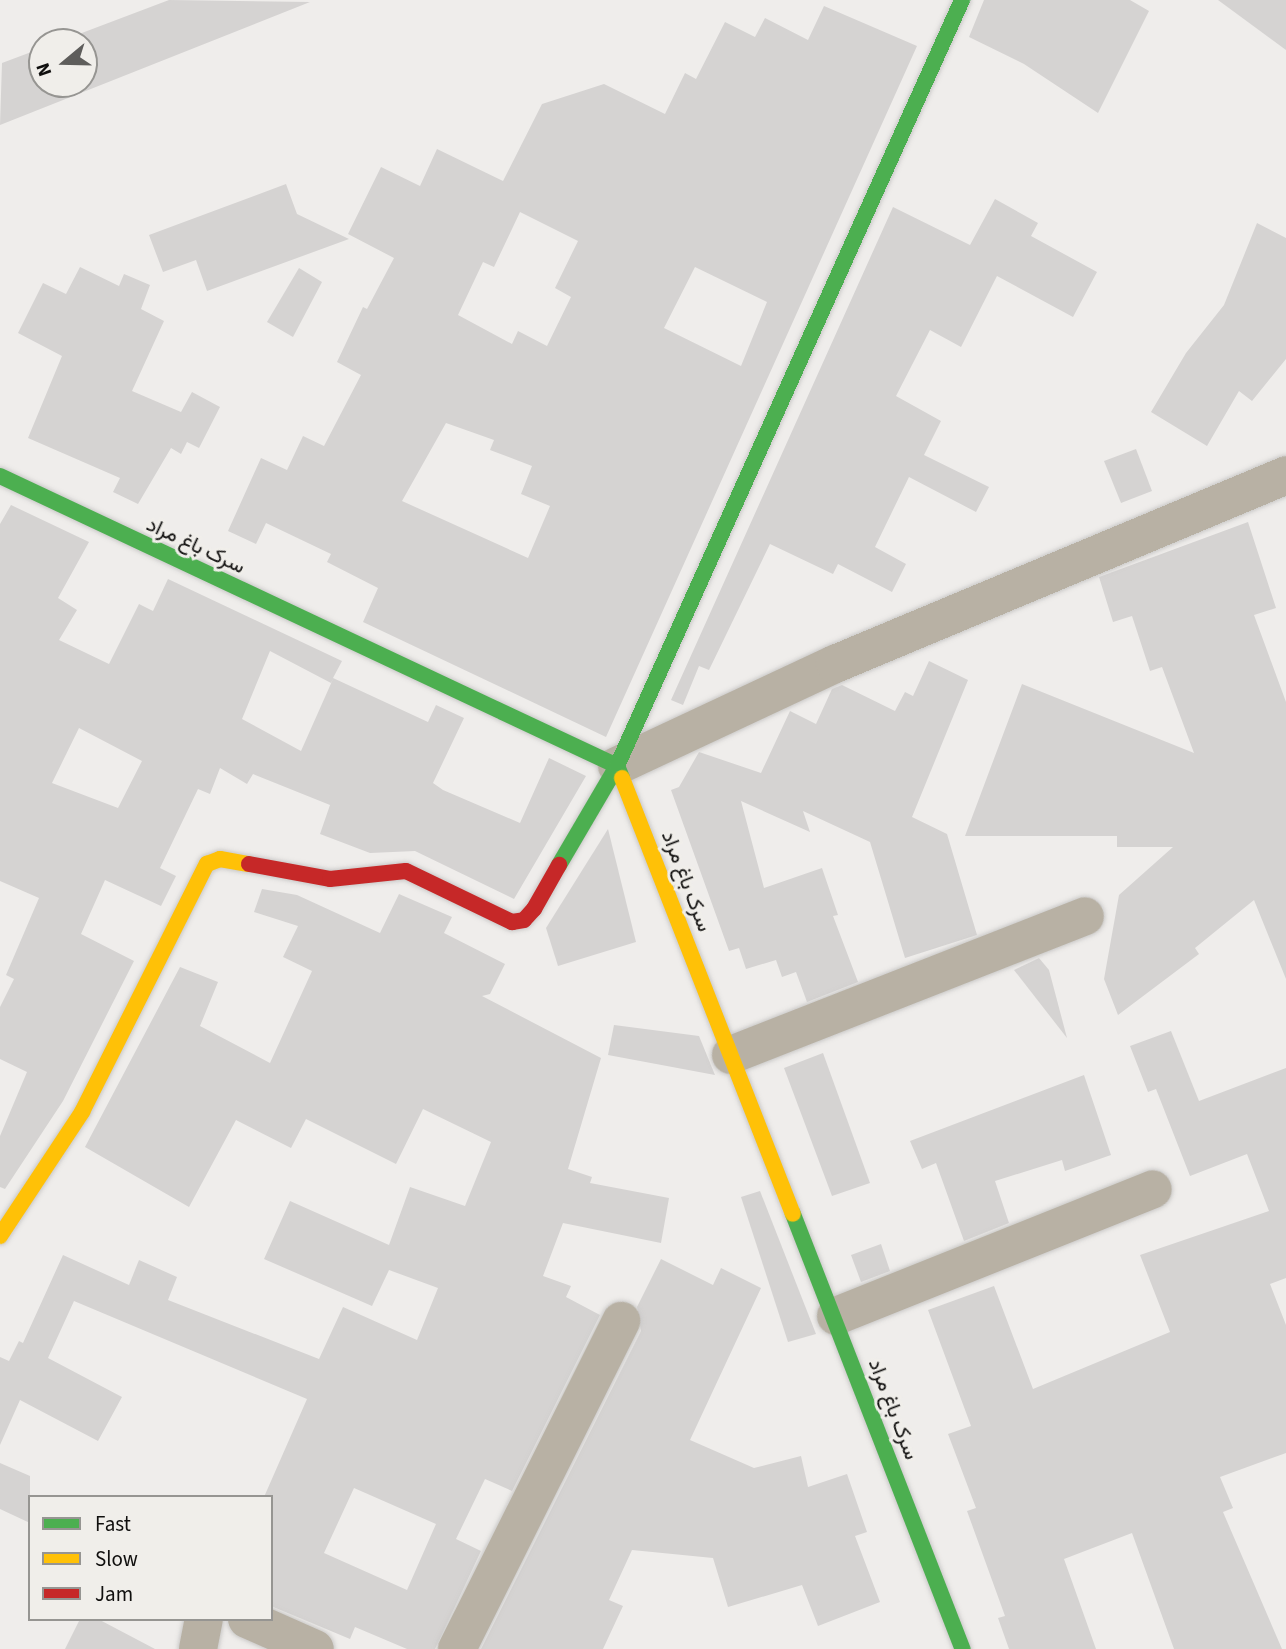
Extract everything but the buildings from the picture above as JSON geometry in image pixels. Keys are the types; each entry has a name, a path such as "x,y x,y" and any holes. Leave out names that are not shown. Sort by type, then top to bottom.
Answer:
{"street":[{"path":"0,1236 82,1112 207,864 220,859 330,879 406,870 512,922 524,920 617,766 962,0"},
{"path":"617,766 847,658 1286,475"},
{"name":"سرک باغ مراد","path":"0,476 617,766 836,1316 962,1649"},
{"path":"731,1055 1085,916"},
{"path":"836,1316 1153,1189"},
{"path":"457,1649 621,1321"},
{"path":"198,1649 204,1621"},
{"path":"252,1621 315,1649"}],"traffic: fast":[{"path":"559,865 617,766 962,0"},
{"path":"0,476 617,766 622,778"},
{"path":"793,1214 963,1649"}],"traffic: slow":[{"path":"622,778 793,1214"},
{"path":"0,1236 82,1112 207,864 220,859 249,864"}],"traffic: jam":[{"path":"249,864 330,879 406,871 512,922 524,920 534,909 559,865"}]}
